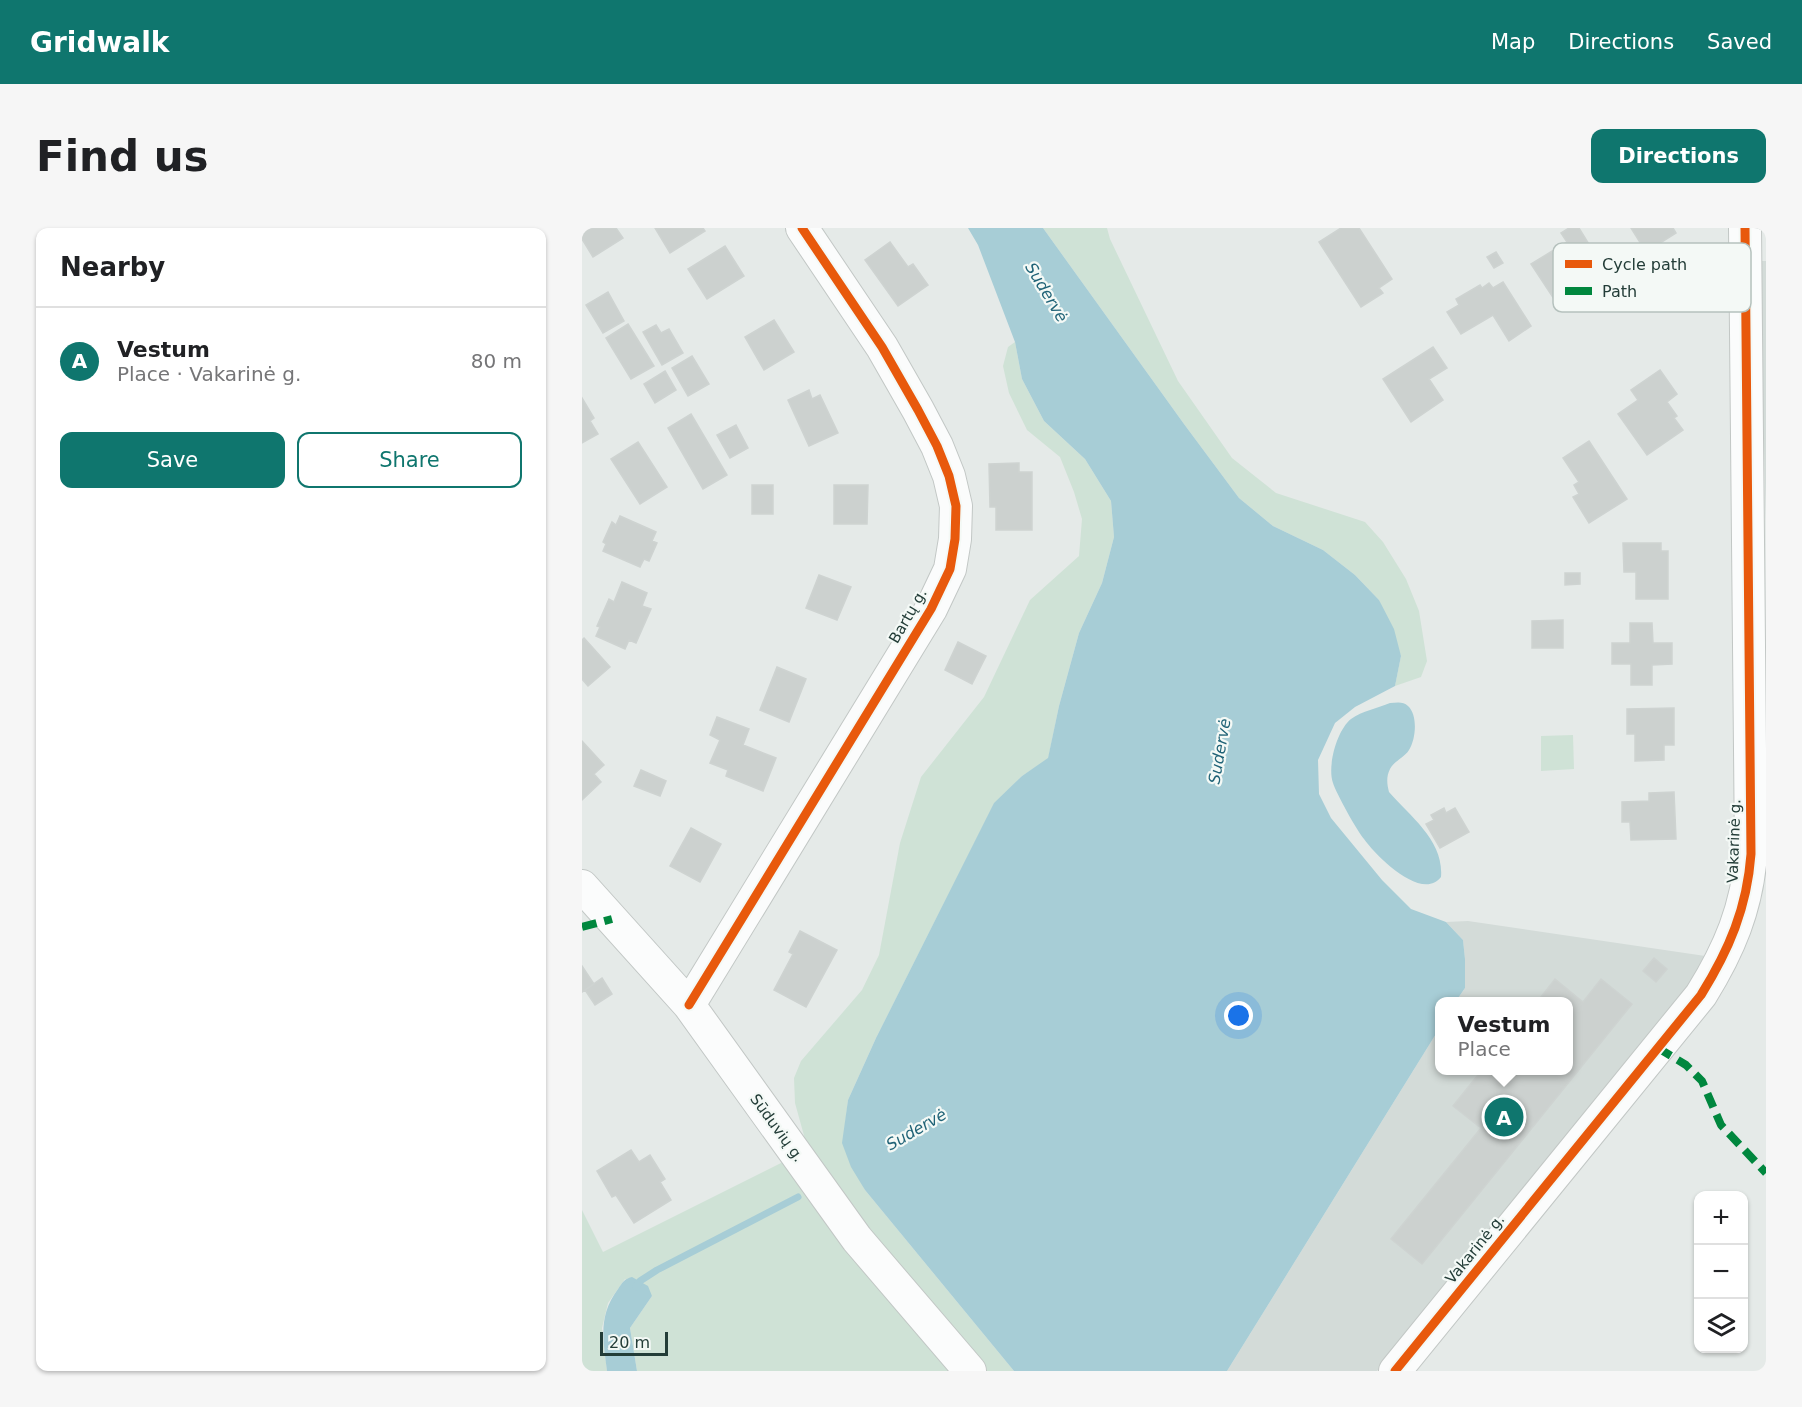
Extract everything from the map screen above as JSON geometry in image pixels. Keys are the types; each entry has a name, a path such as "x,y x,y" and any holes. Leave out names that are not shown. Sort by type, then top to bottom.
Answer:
{"street":[{"name":"Bartų g.","path":"689,1005 931,609 950,569 955,539 956,506 949,476 937,446 882,347 802,228"},
{"name":"Vakarinė g.","path":"1745,228 1745,243"},
{"name":"Vakarinė g.","path":"1395,1371 1701,995 1719,966 1735,931 1749,882 1751,854 1746,312"},
{"name":"Sūduvių g.","path":"582,886 689,1005 857,1239 970,1371"},
{"path":"654,965 682,965 717,958"}],"shaded area":[{"path":"1759,261 1766,261 1766,520"},
{"path":"1468,921 1712,957 1377,1371 1227,1371 1435,1035 1435,1075 1573,1075 1573,997 1459,997 1465,988 1463,940 1446,922"}],"green space":[{"path":"1043,228 1107,228 1110,239 1178,381 1232,458 1276,493 1365,522 1383,542 1406,579 1419,611 1427,661 1421,677 1395,686 1401,656 1379,600 1355,575 1323,550 1273,526 1239,498"},
{"path":"1015,342 1022,379 1044,421 1085,459 1111,501 1114,537 1102,583 1079,633 1059,706 1048,759 1022,776 994,804 876,1038 848,1100 843,1143 865,1190 1014,1371 981,1371 867,1235 808,1150 795,1103 794,1078 801,1061 862,990 879,955 900,843 921,777 984,697 1030,600 1079,556 1082,519 1060,457 1027,430 1009,393 1003,366 1008,347"},
{"path":"1573,735 1574,769 1541,771 1541,736"},
{"path":"787,1160 954,1371 637,1371 630,1328 652,1296 625,1279 608,1303 602,1328 607,1371 582,1371 582,1210 603,1252"}],"water":[{"path":"968,228 1043,228 1239,498 1273,526 1323,550 1355,575 1379,600 1394,629 1401,656 1395,686 1355,707 1335,723 1318,760 1319,794 1331,818 1382,880 1411,909 1446,922 1463,940 1465,988 1459,997 1435,997 1435,1035 1227,1371 1014,1371 865,1190 851,1167 842,1143 848,1100 876,1038 994,803 1022,776 1048,758 1059,706 1079,633 1102,583 1114,537 1111,501 1085,459 1044,421 1022,379 1015,342 978,245"},
{"path":"1390,703 1406,704 1413,715 1415,727 1409,750 1392,766 1389,772 1387,780 1389,792 1416,820 1432,841 1441,864 1441,877 1433,883 1423,884 1411,880 1378,856 1342,803 1331,776 1334,749 1346,724 1360,714"},
{"path":"632,1277 648,1286 652,1296 630,1328 637,1371 607,1371 603,1338 607,1309 619,1287 625,1280"}],"building":[{"path":"589,228 616,228 623,238 593,257 582,239 582,232"},
{"path":"655,228 703,228 705,231 670,253"},
{"path":"1341,228 1359,228 1392,279 1379,288 1383,293 1361,307 1319,242"},
{"path":"1569,228 1579,228 1588,243 1565,243 1567,242 1561,233"},
{"path":"1631,228 1673,228 1676,233 1660,243 1640,243"},
{"path":"890,242 908,267 913,264 928,285 898,306 865,260"},
{"path":"725,246 744,276 707,299 688,269"},
{"path":"1553,251 1553,297 1531,264"},
{"path":"1496,252 1503,263 1494,268 1487,257"},
{"path":"1503,282 1531,326 1509,341 1493,315 1461,334 1447,312 1459,305 1456,299 1480,285 1482,288 1489,283 1493,288"},
{"path":"608,292 624,321 603,333 586,305"},
{"path":"774,320 794,352 764,370 745,337"},
{"path":"628,324 654,366 631,379 606,338"},
{"path":"656,325 661,333 669,329 683,353 662,365 643,332"},
{"path":"1433,347 1447,368 1429,379 1443,400 1411,422 1383,379"},
{"path":"692,356 709,384 688,396 672,368"},
{"path":"1660,370 1677,394 1667,402 1677,416 1674,418 1683,430 1647,455 1618,414 1638,400 1631,390"},
{"path":"665,371 676,390 655,403 644,384"},
{"path":"809,390 812,399 820,395 838,433 809,446 788,400"},
{"path":"582,398 594,418 590,421 598,434 582,443"},
{"path":"691,414 727,475 703,489 668,428"},
{"path":"736,425 748,448 730,458 717,435"},
{"path":"1589,441 1627,499 1589,523 1573,497 1579,494 1574,485 1579,482 1563,458"},
{"path":"638,442 667,487 640,504 611,459"},
{"path":"1019,463 1019,472 1032,472 1032,530 996,530 996,507 990,507 989,464"},
{"path":"752,485 773,485 773,514 752,514"},
{"path":"834,485 868,485 867,524 834,524"},
{"path":"620,516 656,532 652,541 657,543 649,561 644,559 640,567 603,551 606,544 603,542 612,522 616,525"},
{"path":"1623,543 1661,543 1661,551 1668,551 1668,599 1636,599 1636,572 1624,572"},
{"path":"1565,573 1580,573 1580,584 1565,585"},
{"path":"819,575 851,587 837,620 806,608"},
{"path":"622,582 647,593 642,606 651,609 636,643 629,640 625,649 596,636 600,627 597,626 609,599 614,602"},
{"path":"1563,620 1563,648 1532,648 1532,621"},
{"path":"1630,623 1652,623 1653,643 1672,643 1672,664 1652,665 1652,685 1631,685 1631,664 1612,664 1612,643 1630,643"},
{"path":"584,638 610,667 588,686 582,679 582,640"},
{"path":"958,642 986,656 972,684 945,670"},
{"path":"777,667 806,679 789,722 760,710"},
{"path":"1674,708 1674,745 1664,745 1664,760 1635,761 1635,734 1627,734 1627,709"},
{"path":"717,717 749,729 743,745 776,758 763,791 726,776 728,770 710,763 720,740 710,735"},
{"path":"582,741 604,765 594,774 601,782 582,800"},
{"path":"641,770 666,781 660,796 634,786"},
{"path":"1674,792 1676,839 1631,840 1630,822 1622,822 1622,802 1649,801 1649,793"},
{"path":"1444,808 1446,813 1455,808 1469,832 1440,848 1426,824 1434,820 1431,815"},
{"path":"691,828 721,844 700,882 670,866"},
{"path":"800,931 837,950 806,1007 774,990 793,954 789,952"},
{"path":"1654,958 1667,969 1656,982 1643,971"},
{"path":"582,966 594,984 582,992"},
{"path":"602,978 612,994 595,1005 585,990"},
{"path":"1555,979 1583,1002 1601,979 1632,1004 1422,1264 1391,1239 1481,1128 1453,1106 1478,1075 1573,1075 1573,997 1541,997"},
{"path":"631,1150 639,1162 650,1155 665,1179 660,1182 671,1200 634,1223 616,1195 612,1197 597,1171"}],"waterway":[{"name":"Sudervė","path":"636,1287 640,1281 657,1270 798,1197"}],"marked path":[{"path":"582,927 612,919"},
{"path":"1658,1048 1686,1065 1702,1081 1721,1125 1766,1173"}],"cycle path":[{"path":"689,1005 931,609 950,569 955,539 956,506 949,476 937,446 882,347 802,228"},
{"path":"1745,228 1745,243"},
{"path":"1395,1371 1701,995 1720,962 1741,910 1751,854 1746,312"}],"place":[{"name":"Vestum","path":"1504,1117"}]}
